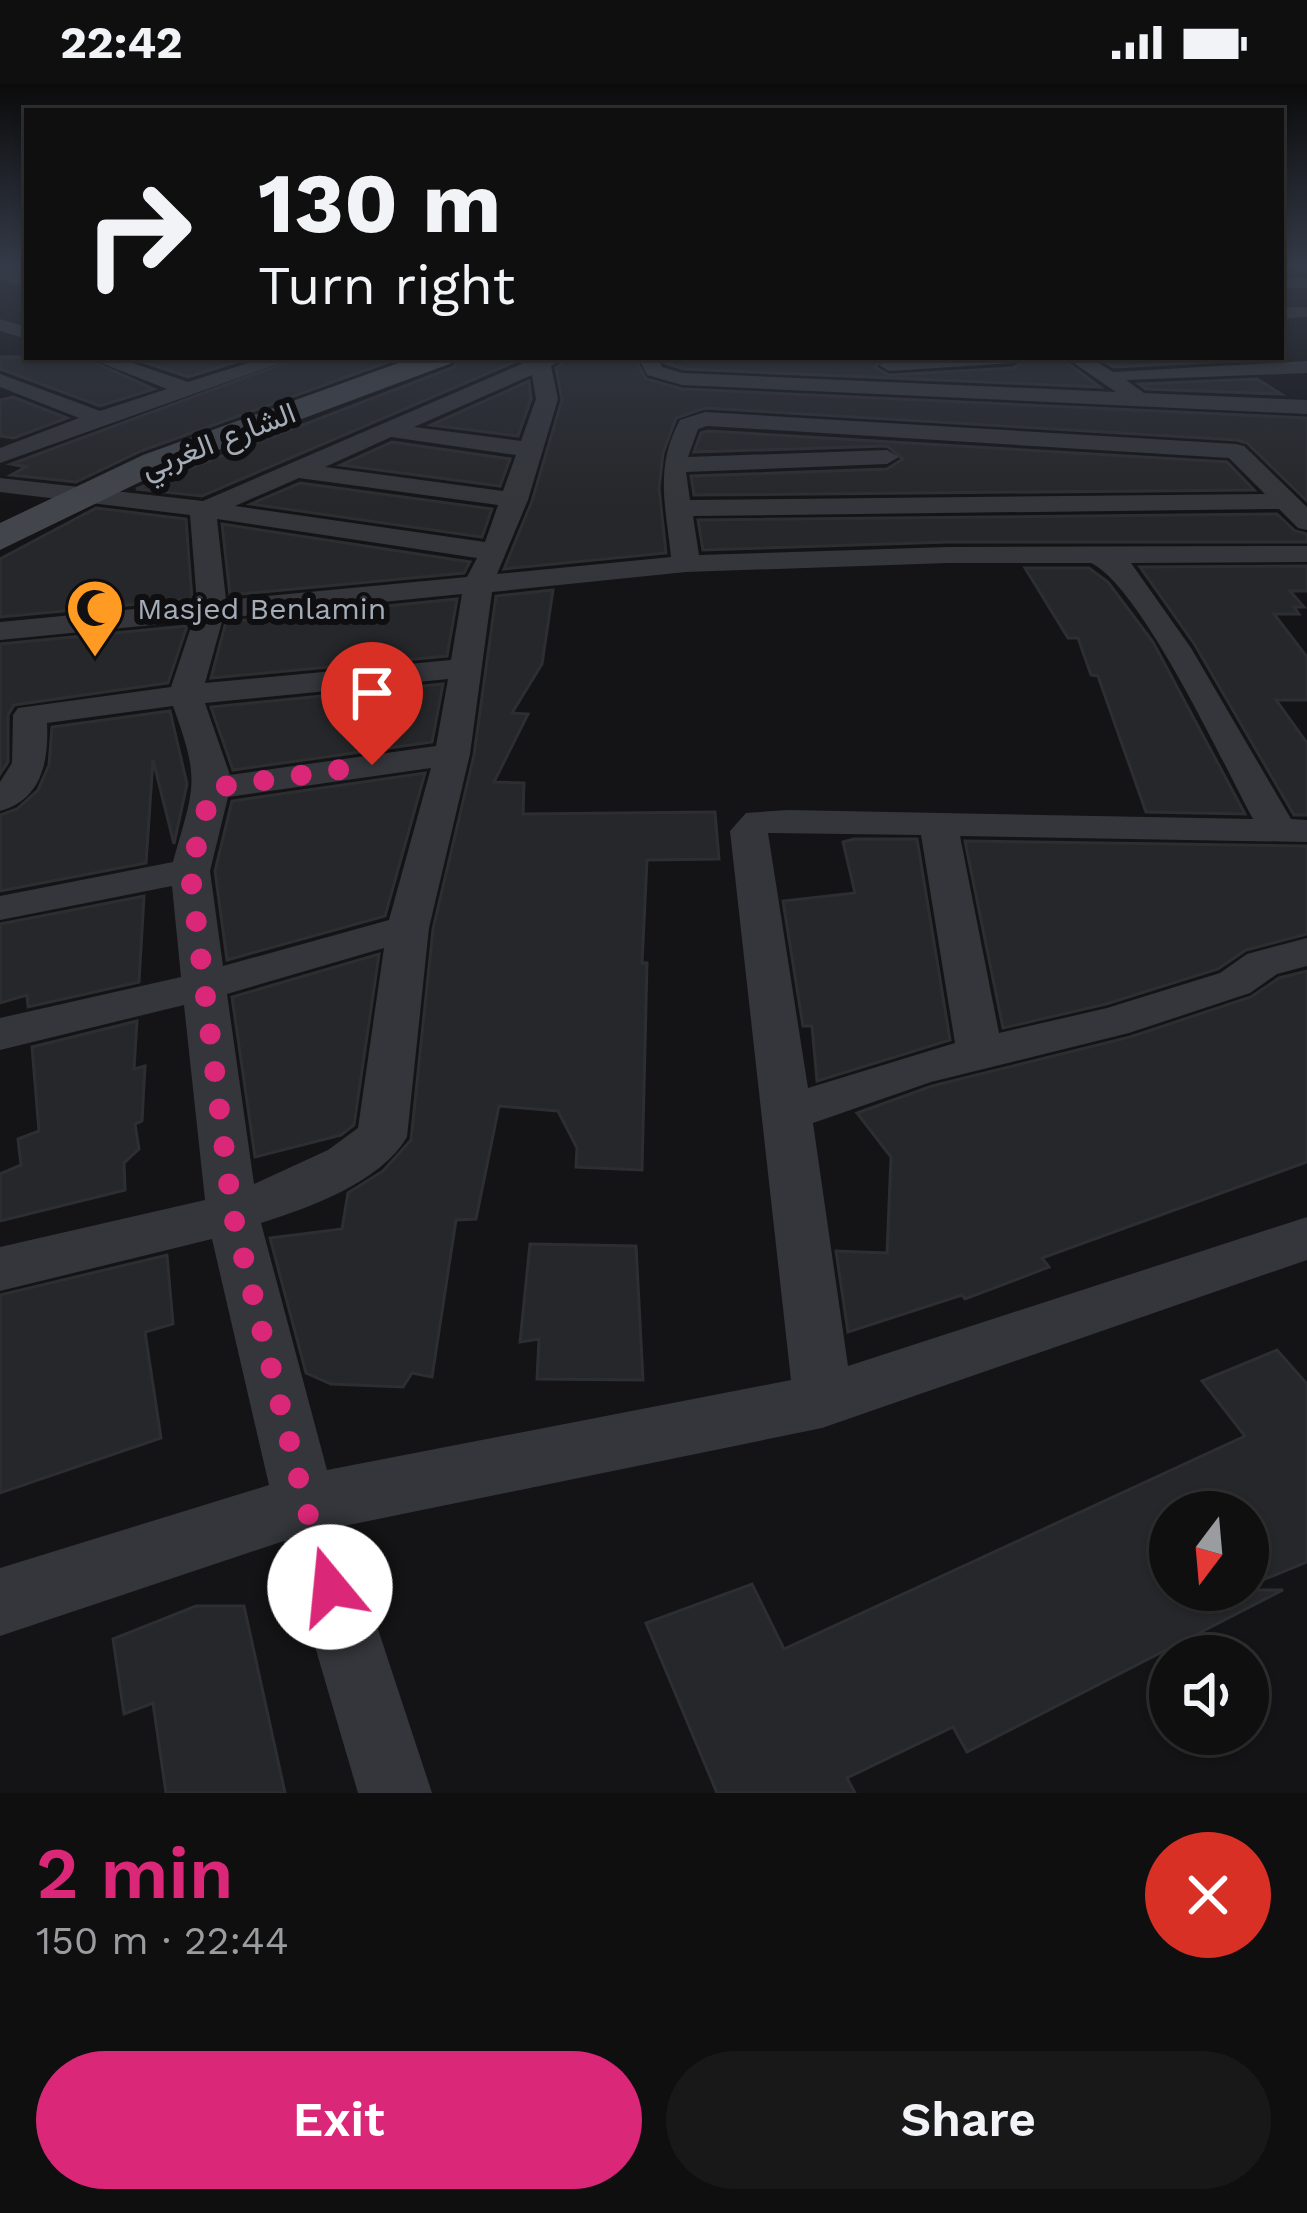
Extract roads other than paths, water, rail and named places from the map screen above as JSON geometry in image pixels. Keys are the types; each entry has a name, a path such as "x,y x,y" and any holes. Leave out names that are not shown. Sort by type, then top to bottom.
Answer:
{"street":[{"path":"105,360 188,389"},
{"path":"2,454 277,360"},
{"name":"الشارع الغربي","path":"0,538 83,494 240,430 434,360"},
{"path":"203,511 547,360"},
{"path":"0,1269 232,1211 359,1158 382,1137 408,928 452,754 487,566 515,500 547,399 547,360"},
{"path":"649,360 654,371 682,379 1307,407"},
{"path":"948,555 868,430 857,387 847,373 972,360"},
{"path":"1079,360 1145,400"},
{"path":"1097,375 1307,367"},
{"path":"0,380 99,418"},
{"path":"686,564 673,465 680,439 698,421 1236,451 1307,522"},
{"path":"381,429 532,450"},
{"path":"962,434 993,505"},
{"path":"1078,441 1130,503"},
{"path":"673,465 886,457"},
{"path":"296,470 515,500"},
{"path":"0,485 203,511 487,566"},
{"path":"676,508 1289,501"},
{"path":"203,511 211,610 185,695 212,764 212,788 190,871 232,1211 305,1504 394,1793"},
{"path":"1092,553 1119,566 1293,831"},
{"path":"0,631 211,610 487,566 1092,553 1293,555 1307,586"},
{"path":"0,800 27,777 31,762 15,716 465,668"},
{"path":"212,788 452,754"},
{"path":"822,1401 815,1312 749,831 759,821 1293,831"},
{"path":"939,827 980,1055"},
{"path":"0,908 190,871"},
{"path":"0,1034 204,986 408,928"},
{"path":"788,1109 821,1104 920,1068 1113,1022 1234,983 1262,964 1307,952"},
{"path":"0,1602 305,1504 822,1401 1307,1238"}],"place":[{"name":"Masjed Benlamin","path":"95,659"}]}
